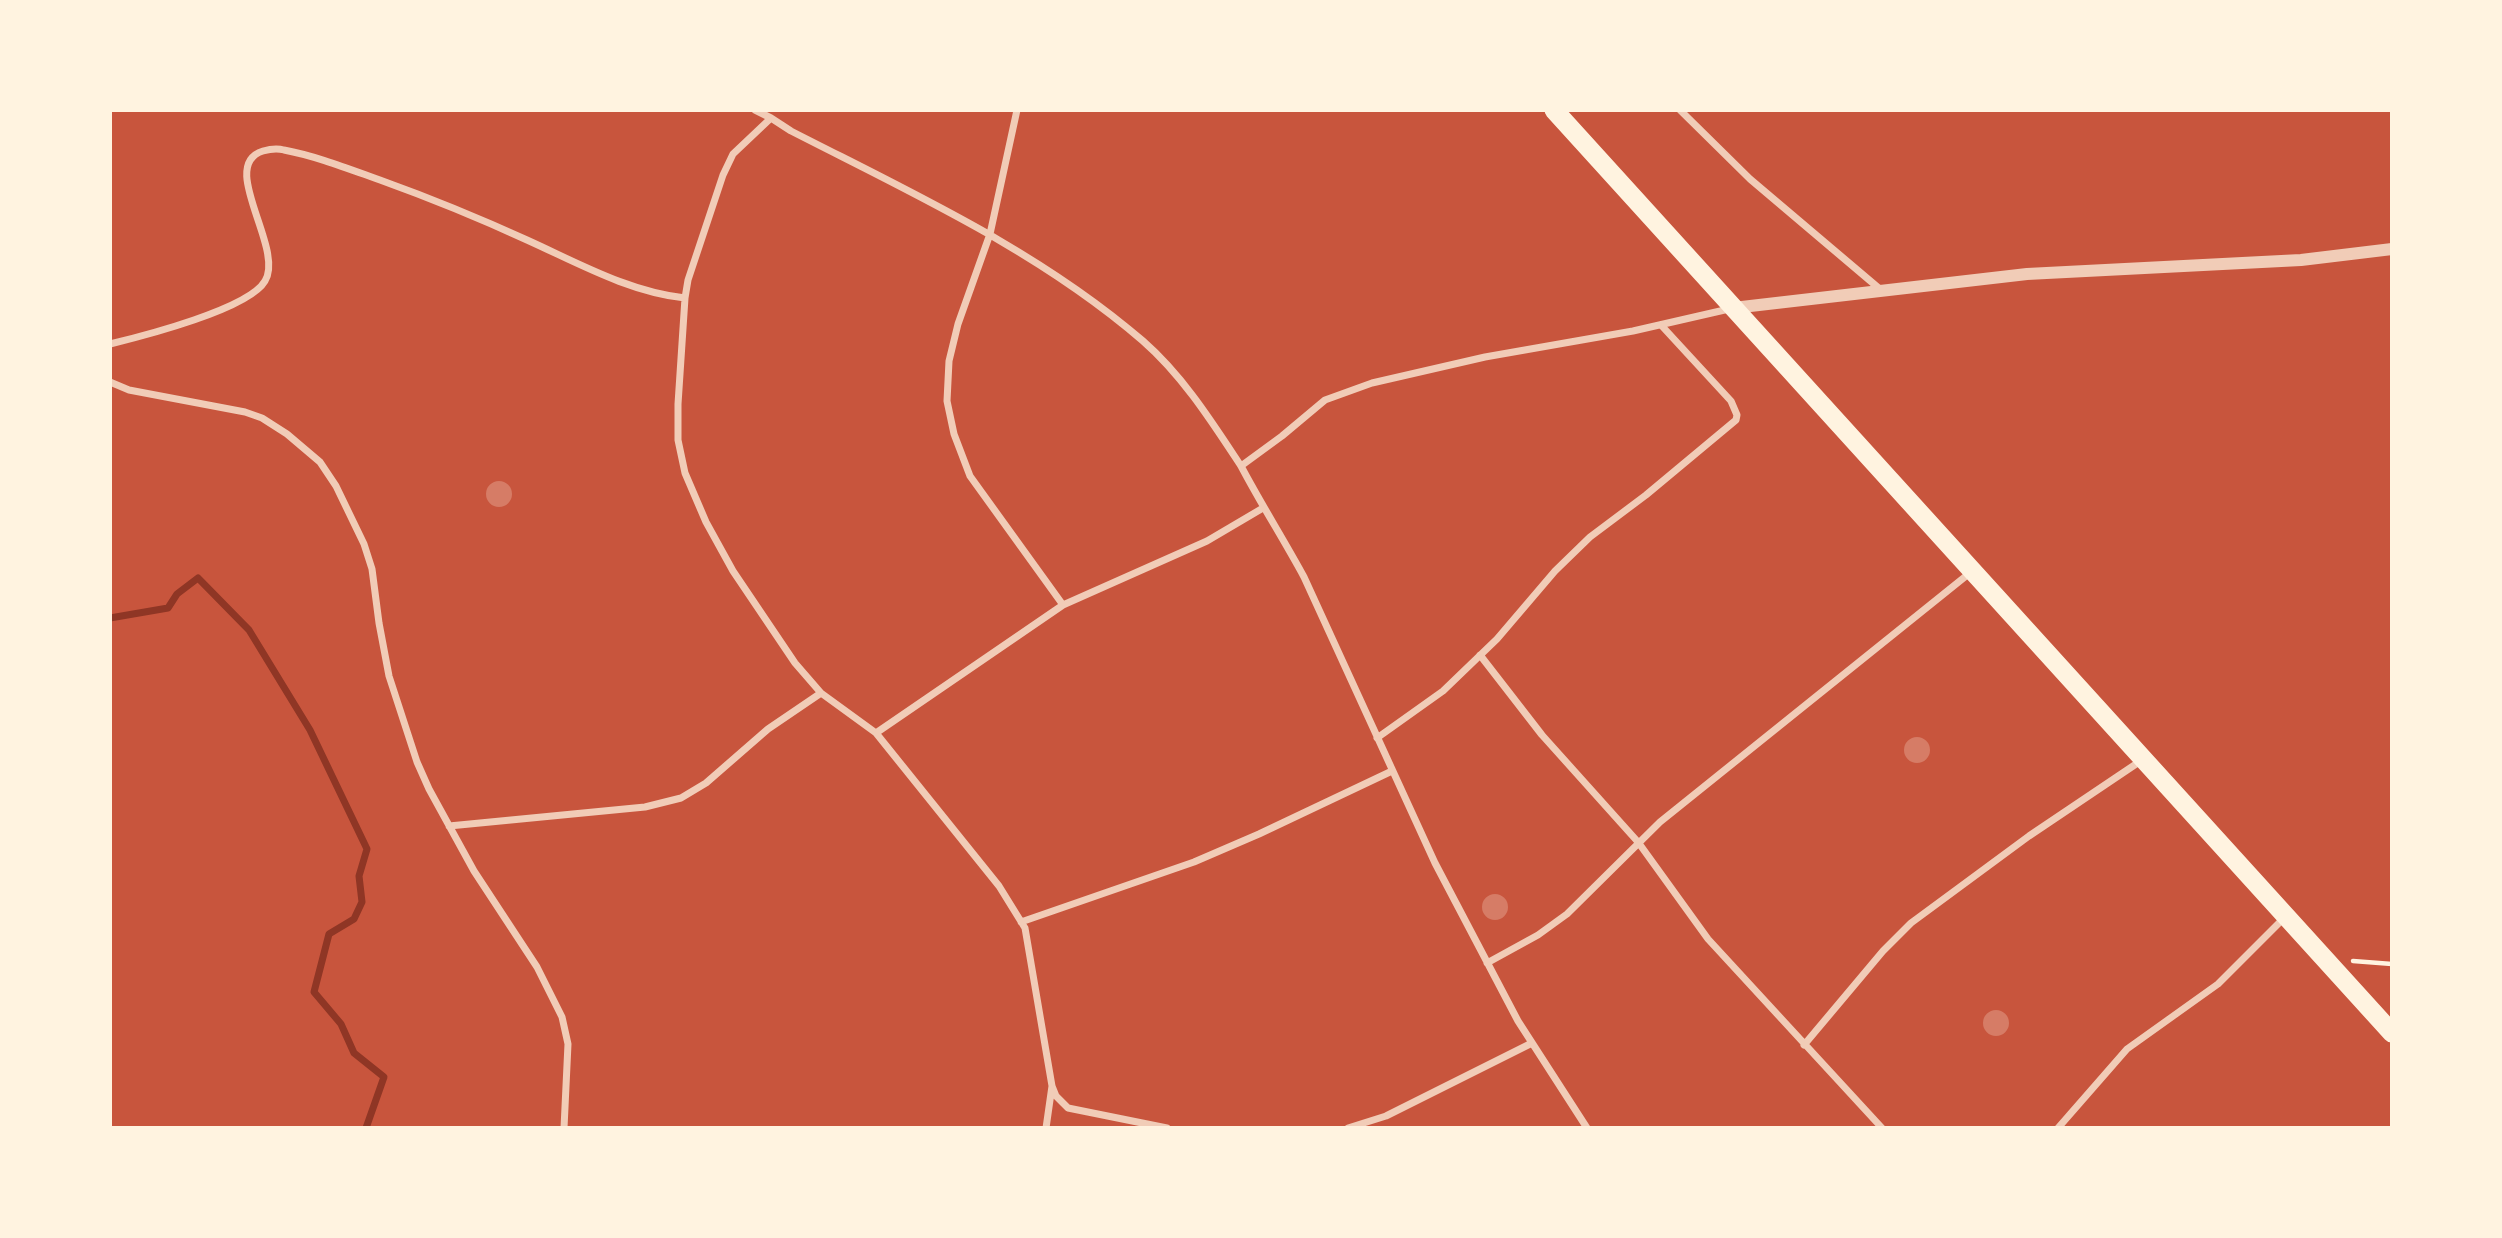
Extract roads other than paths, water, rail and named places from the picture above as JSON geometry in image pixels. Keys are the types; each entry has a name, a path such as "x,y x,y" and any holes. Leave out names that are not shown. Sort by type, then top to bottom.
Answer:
{"highway":[{"path":"1554,110 2392,1033"}],"street":[{"path":"755,110 989,234 1074,287 1144,342 1198,401 1241,466 1304,577 1435,863 1518,1021 1587,1128"},
{"path":"1017,110 989,234 949,361 947,401 954,434 970,476 1063,605"},
{"path":"1680,110 1750,179 1882,291"},
{"path":"771,118 754,131 733,154 723,175 688,280 678,404 678,440 685,473 706,522 733,571 795,663 821,693 876,733 999,886 1025,928 1052,1086 1056,1096 1068,1108 1167,1128"},
{"path":"110,344 156,332 242,301 266,280 270,259 249,190 246,166 251,157 270,149 281,149 348,168 458,208 624,284 660,295 685,298"},
{"path":"1241,466 1325,400 1372,383 1485,357 1661,325 1733,308 2027,274 2301,260 2392,249"},
{"path":"1377,738 1443,691 1497,639 1555,571 1590,537 1646,495 1736,420 1737,415 1731,401 1661,325"},
{"path":"110,382 129,390 245,412 262,418 287,434 320,462 335,486 364,544 372,569 388,676 417,762 449,826 489,896 537,967 562,1017 568,1044 564,1128"},
{"path":"876,733 1063,605 1207,541 1263,508"},
{"path":"1488,963 1538,935 1567,914 1637,842 1971,571"},
{"path":"1480,655 1542,734 1637,842 1707,939 1882,1128"},
{"path":"449,826 645,807 681,798 706,783 768,729 821,693"},
{"path":"1804,1045 1911,922 2029,836 2143,760"},
{"path":"1021,922 1194,862 1392,771"},
{"path":"2058,1128 2127,1049 2218,984 2286,917"},
{"path":"1348,1128 1386,1116 1532,1043"},
{"path":"1046,1128 1052,1086"}],"waterway":[{"path":"110,618 168,608 177,594 198,578 249,630 310,730 367,849 359,876 362,902 354,919 329,934 314,992 341,1024 354,1053 384,1077 366,1128"}]}
